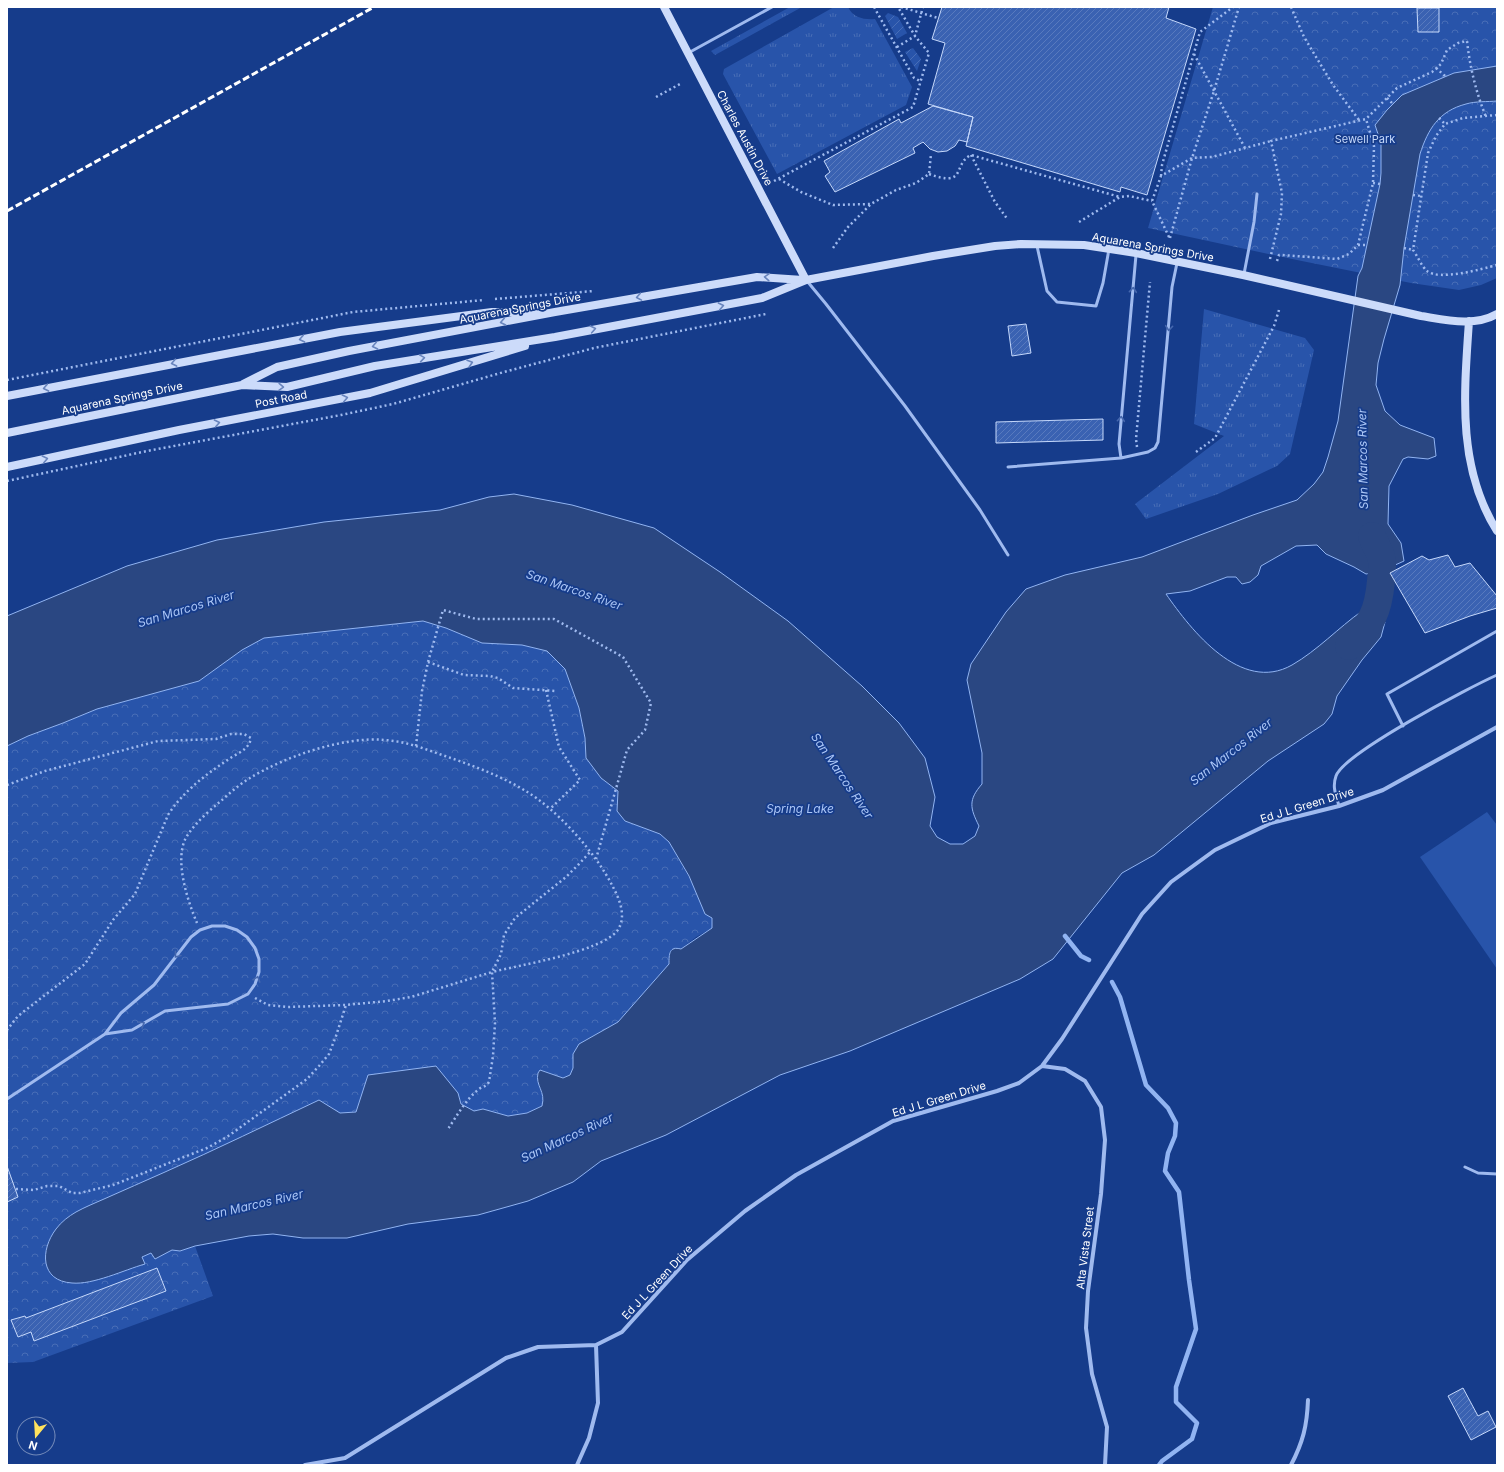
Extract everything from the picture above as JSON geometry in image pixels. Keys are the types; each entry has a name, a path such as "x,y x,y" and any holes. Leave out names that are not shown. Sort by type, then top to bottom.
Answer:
{"main road":[{"name":"Charles Austin Drive","path":"664,7 806,280"},
{"name":"Aquarena Springs Drive","path":"7,433 242,385 286,387 375,366 555,337 762,298 806,280 995,246 1037,244 1084,246 1136,253 1243,275 1443,320 1469,322 1482,320 1497,314"},
{"name":"Aquarena Springs Drive","path":"242,385 277,367 349,351 555,312 756,276 806,280"},
{"path":"7,396 340,332 492,312 555,312"},
{"path":"1469,322 1465,410 1469,457 1480,500 1497,532"},
{"name":"Post Road","path":"7,467 179,430 370,393 555,337"}],"street":[{"name":"Ed J L Green Drive","path":"305,1465 345,1458 506,1358 538,1346 596,1345 622,1332 687,1260 745,1211 796,1175 893,1122 1019,1083 1042,1066 1066,1033 1142,914 1171,882 1215,850 1271,823 1339,806 1383,790 1497,727"},
{"name":"Alta Vista Street","path":"1042,1066 1065,1069 1085,1081 1101,1107 1105,1140 1101,1194 1088,1291 1086,1328 1092,1374 1107,1427 1105,1465"},
{"path":"577,1465 589,1438 598,1403 596,1345"},
{"path":"1290,1465 1301,1444 1305,1432 1308,1400"}],"lane":[{"path":"688,53 772,7"},
{"path":"1243,275 1254,222 1257,194"},
{"path":"1037,244 1047,291 1056,302 1096,306 1104,283 1109,249"},
{"path":"1121,458 1119,444 1136,253"},
{"path":"1008,467 1121,458 1148,452 1155,448 1158,442 1172,287 1177,261"},
{"path":"806,280 831,310 914,419 980,510 1008,555"},
{"path":"1403,726 1387,694 1497,631"},
{"path":"1339,806 1334,789 1336,775 1348,762 1383,737 1477,684 1497,675"},
{"path":"7,1099 105,1034 120,1013 154,984 190,936 200,930 212,926 225,926 237,930 247,937 255,948 259,959 259,972 255,984 248,994 228,1004 165,1011 132,1030 105,1034"},
{"path":"1465,1167 1478,1173 1497,1174"}],"path":[{"path":"874,7 914,78 920,81"},
{"path":"900,7 938,18"},
{"path":"774,181 913,107 929,53 916,36 900,7"},
{"path":"897,47 916,36 923,7"},
{"path":"1234,7 1200,32 1162,165 1161,176 1152,201 1170,238 1192,158 1239,7"},
{"path":"1291,7 1304,37 1333,86 1359,120"},
{"path":"1161,176 1192,158 1212,158 1271,141 1366,119 1397,88 1432,72 1441,64 1447,50 1458,43 1467,42 1470,67 1478,97 1486,117"},
{"path":"1194,54 1245,148"},
{"path":"1436,68 1445,76"},
{"path":"656,97 680,84"},
{"path":"1387,98 1392,104"},
{"path":"1413,250 1428,153 1436,136 1445,124 1463,118 1497,115"},
{"path":"1439,118 1445,124"},
{"path":"1277,261 1279,255 1337,259 1349,254 1358,245 1373,183 1374,146 1366,119"},
{"path":"1270,259 1281,214 1282,193 1271,141"},
{"path":"833,248 848,227 871,204 896,190 916,183 929,174 931,154"},
{"path":"929,174 942,179 951,178 959,172 966,157 971,155 1120,198"},
{"path":"971,155 996,202 1008,220"},
{"path":"779,179 801,192 833,205 871,204"},
{"path":"1373,183 1380,184"},
{"path":"1413,195 1421,196"},
{"path":"1079,222 1120,198 1129,196 1152,201"},
{"path":"1358,245 1368,244"},
{"path":"1404,248 1413,250 1427,270 1435,274 1466,273 1497,265"},
{"path":"1138,454 1136,439 1150,282"},
{"path":"1196,452 1215,438 1274,326 1279,310"},
{"path":"416,746 422,691 428,662 443,610 476,619 554,619 623,657 651,703 645,730 627,750 596,859"},
{"path":"428,662 464,675 490,676 498,678 513,688 556,691"},
{"path":"546,690 559,747 580,780 550,809"},
{"path":"7,785 45,771 158,741 216,739 231,734 244,734 251,738 250,743 244,750 209,772 176,804 168,815 135,894 113,920 85,964 18,1016 7,1030"},
{"path":"200,930 186,894 182,853 186,837 212,808 249,779 270,767 307,752 346,742 366,739 398,741 416,746 458,760 503,779 526,791 550,809 591,850 619,898 622,911 621,926 616,933 606,941 554,958 492,972 411,998 346,1005 268,1005 248,994"},
{"path":"448,1129 465,1104 479,1089 487,1085 489,1082 493,1056 495,1023 492,972 501,954 504,935 515,918 566,877 591,850"},
{"path":"16,1190 34,1190 47,1186 59,1186 72,1193 80,1193 113,1185 207,1148 227,1137 307,1079 319,1066 329,1054 346,1005"}],"green space":[{"path":"790,7 802,7 715,55 711,51"},
{"path":"834,7 848,7 853,14 860,18 875,19 912,87 906,105 777,174 723,74 724,69"},
{"name":"Sewell Park","path":"1213,7 1497,7 1497,278 1481,285 1459,290 1411,283 1148,228"},
{"path":"888,13 898,17 907,33 897,39 885,16"},
{"path":"913,48 921,59 917,71 905,52"},
{"path":"1204,309 1305,338 1314,350 1290,454 1277,466 1218,494 1146,519 1135,504 1224,436 1194,424"},
{"path":"423,621 446,628 482,643 522,645 547,651 565,669 579,708 585,738 586,758 601,778 618,791 625,821 660,834 669,842 712,918 712,928 696,937 681,949 676,948 669,953 669,964 618,1022 579,1044 573,1054 573,1068 571,1075 563,1078 541,1070 538,1073 540,1089 544,1098 542,1106 527,1113 508,1116 483,1109 474,1111 461,1104 458,1093 356,1112 340,1113 195,1246 213,1296 33,1362 7,1363 7,746 28,736 97,709 199,681 242,650 264,638"},
{"path":"1487,812 1497,825 1497,969 1420,857"}],"water":[{"name":"Spring Lake","path":"1497,66 1497,101 1470,103 1449,111 1436,122 1423,145 1420,154 1404,248 1400,285 1378,363 1376,385 1385,411 1400,425 1434,438 1436,456 1428,459 1408,457 1403,459 1389,486 1388,524 1401,543 1404,561 1382,571 1366,574 1326,554 1317,545 1296,546 1261,566 1258,575 1250,582 1242,584 1236,577 1227,577 1190,591 1166,594 1176,609 1203,640 1219,654 1236,665 1254,671 1273,672 1292,665 1311,653 1362,611 1385,622 1381,637 1362,660 1337,696 1332,714 1324,724 1268,761 1154,855 1122,873 1053,959 1020,979 850,1051 780,1075 666,1135 601,1161 573,1182 528,1201 478,1215 408,1224 347,1238 303,1238 273,1234 249,1236 195,1246 180,1251 172,1250 155,1259 151,1253 142,1257 145,1264 89,1282 72,1283 61,1281 54,1277 49,1271 46,1263 47,1246 58,1226 65,1219 90,1205 319,1100 340,1113 356,1112 368,1075 436,1066 458,1093 461,1104 474,1111 483,1109 508,1116 527,1113 542,1106 543,1096 537,1078 540,1070 563,1078 570,1075 573,1068 573,1054 579,1044 618,1022 669,964 670,952 677,948 681,949 712,928 712,918 705,914 689,876 669,842 660,834 625,821 617,811 618,791 601,778 586,758 585,738 579,708 565,669 547,651 522,645 482,643 446,628 423,621 264,638 242,650 199,681 97,709 28,736 7,746 7,616 127,566 217,540 324,522 440,510 489,497 514,494 572,505 654,528 720,572 788,621 862,686 899,723 925,758 935,797 930,826 937,837 950,844 963,844 975,836 979,826 972,809 972,804 974,795 982,784 982,753 967,680 971,664 1006,612 1026,589 1065,575 1142,557 1297,500 1314,484 1323,472 1338,421 1358,276 1362,268 1380,184 1381,143 1375,125 1402,95 1454,73"}],"building":[{"path":"942,7 1169,7 1166,18 1196,29 1147,195 1121,187 1120,192 966,146 973,117 928,104 945,43 932,39"},
{"path":"1417,8 1439,8 1439,32 1418,32"},
{"path":"933,106 973,117 967,142 959,140 955,146 947,151 938,152 930,149 923,142 913,148 915,153 835,192 825,176 830,172 824,161 899,119 901,123"},
{"path":"1026,324 1031,353 1012,356 1008,326"},
{"path":"1103,419 1103,440 996,443 996,422"},
{"path":"1448,555 1455,567 1470,563 1497,596 1497,608 1470,616 1425,633 1390,573 1422,556 1429,560"},
{"path":"7,1166 18,1197 7,1202"},
{"path":"157,1268 166,1291 34,1341 31,1332 18,1337 11,1320 25,1316 26,1318"},
{"path":"1463,1388 1478,1416 1488,1411 1496,1427 1471,1440 1448,1396"}],"waterway":[{"name":"San Marcos River","path":"1349,646 1368,624 1376,610 1380,592 1382,562 1381,556 1372,536"},
{"path":"1065,936 1081,956 1089,960"},
{"path":"1112,982 1120,997 1146,1085 1168,1108 1176,1123 1175,1136 1168,1153 1165,1171 1179,1192 1196,1329 1176,1387 1176,1402 1197,1423 1192,1439 1162,1461 1159,1465"}],"railway":[{"path":"7,211 374,7"}]}
